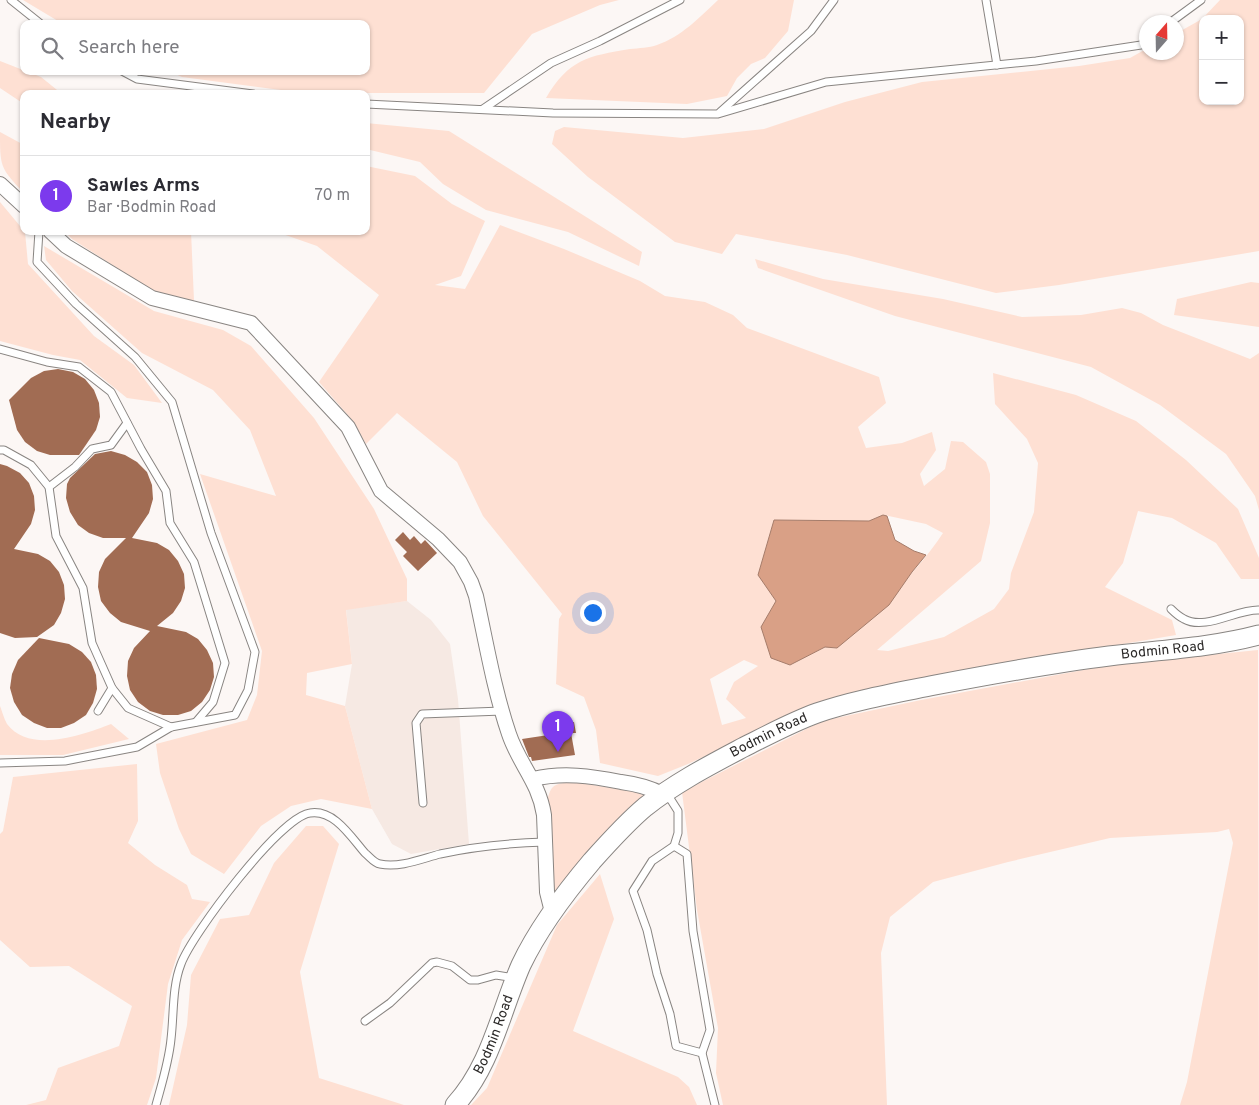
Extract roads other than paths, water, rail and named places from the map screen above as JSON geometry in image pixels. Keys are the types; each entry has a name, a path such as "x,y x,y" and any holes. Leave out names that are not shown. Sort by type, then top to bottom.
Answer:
{"main road":[{"name":"Bodmin Road","path":"454,1105 471,1085 483,1064 515,978 531,945 573,884 616,834 646,806 662,794 727,756 785,726 843,705 971,678 1103,657 1204,646 1237,641 1259,635"}],"street":[{"path":"0,184 20,202"},
{"path":"54,235 66,246 152,298 251,323 348,427 381,491 438,539 463,566 476,596 502,711 515,749 533,779 542,802 546,892 552,912"},
{"path":"533,779 559,774 588,776 639,785 662,794"}],"lane":[{"path":"11,0 35,20"},
{"path":"483,109 551,63 600,41 680,0"},
{"path":"718,114 812,31 834,0"},
{"path":"986,0 997,65"},
{"path":"1181,15 1201,0"},
{"path":"370,104 553,113 718,114 826,82 1036,61 1139,45"},
{"path":"130,75 137,79 222,90"},
{"path":"0,763 65,761 137,747 171,727 235,715 248,690 255,652 211,533 172,402 135,357 76,304 37,262 39,235"},
{"path":"0,348 47,362 79,367 111,392 166,491 170,522 194,562 225,663 213,702 196,722"},
{"path":"49,487 75,467 92,449 111,445 127,423"},
{"path":"0,450 4,450 31,465 49,487 56,536 83,588 92,643 112,688 128,708 171,727"},
{"path":"1171,609 1185,620 1195,623 1259,610"},
{"path":"98,712 112,688"},
{"path":"423,804 416,723 422,714 502,711"},
{"path":"662,794 671,800 678,811 678,833 674,846 652,861 633,891 670,1014 676,1046 702,1052"},
{"path":"156,1105 167,1065 176,980 188,948 244,872 275,838 300,816 320,812 328,814 372,860 379,864 415,862 440,854 545,842"},
{"path":"674,846 687,854 693,931 710,1030 702,1052 715,1105"},
{"path":"365,1021 390,1003 432,963 437,962 452,966 470,980 482,980 496,975 515,978"}],"place":[{"name":"Sawles Arms","path":"558,752"}]}
